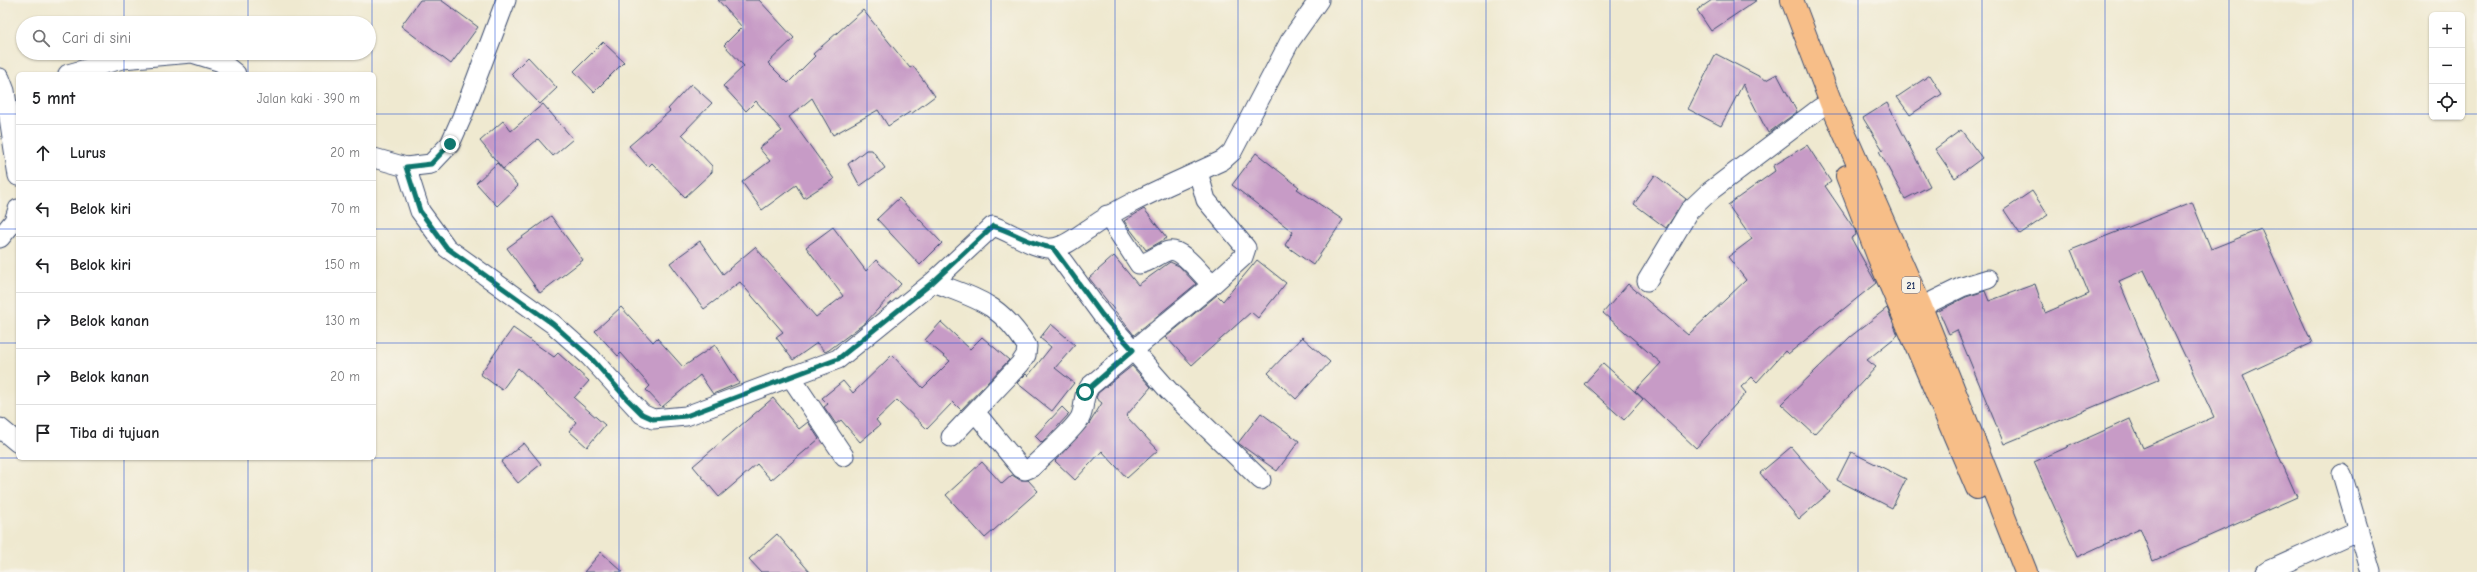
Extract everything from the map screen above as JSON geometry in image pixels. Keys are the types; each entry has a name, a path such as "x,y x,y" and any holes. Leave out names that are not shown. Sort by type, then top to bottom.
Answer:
{"highway":[{"name":"21","path":"1779,0 1878,256 2012,572"},
{"name":"21","path":"1792,0 1831,103 1921,307 2026,572"}],"street":[{"path":"376,159 406,167 431,164 450,144 462,117 506,0"},
{"path":"406,167 420,211 447,248 553,324 590,357 642,414 653,419 686,416 838,359 933,282 993,226 1006,230 1039,246 1053,248 1067,243 1107,215 1223,160 1232,152 1290,41 1319,0"},
{"path":"75,72 118,60"},
{"path":"215,60 221,62 234,72"},
{"path":"8,86 16,156"},
{"path":"1647,281 1689,211 1709,192 1820,108"},
{"path":"975,412 1021,468 1028,469 1079,420 1083,409 1083,398 1090,386 1212,285 1243,257 1246,248 1206,200 1198,172"},
{"path":"0,238 14,221 16,215"},
{"path":"1107,215 1139,264 1146,263 1168,251 1176,251 1183,255 1212,285"},
{"path":"1053,248 1102,315 1133,350 1169,390 1261,480"},
{"path":"1921,307 1962,287 1988,279"},
{"path":"933,282 985,302 997,310 1016,328 1027,346 1026,356 1020,364 951,437"},
{"path":"790,376 844,456"},
{"path":"0,428 16,441"},
{"path":"2342,474 2371,572"},
{"path":"2266,572 2359,530"}],"building":[{"path":"420,0 441,0 478,27 451,64 401,26"},
{"path":"718,0 759,0 794,38 768,63 788,83 815,56 813,54 863,10 910,68 913,66 935,96 911,114 910,112 888,126 878,110 833,135 812,98 789,117 834,179 804,198 796,185 762,210 742,182 770,161 759,148 782,131 756,101 746,111 723,86 744,66 724,45 742,27"},
{"path":"1712,0 1757,0 1711,31 1697,10"},
{"path":"603,42 624,62 594,92 574,71"},
{"path":"1716,54 1766,80 1777,74 1797,112 1768,133 1743,84 1721,126 1688,109"},
{"path":"528,57 557,88 540,104 511,74"},
{"path":"1930,75 1942,94 1910,115 1897,97"},
{"path":"691,84 712,103 682,134 712,166 712,172 685,197 652,163 648,167 629,146 670,111 668,109"},
{"path":"1887,103 1930,186 1905,199 1879,151 1883,150 1863,118"},
{"path":"543,104 573,139 553,156 538,139 503,169 480,141 503,121 511,131"},
{"path":"1961,130 1982,158 1955,178 1935,149"},
{"path":"1807,145 1831,182 1825,186 1855,230 1856,235 1851,238 1876,283 1788,354 1785,351 1757,382 1752,377 1741,387 1746,393 1696,448 1635,391 1661,363 1603,313 1628,284 1688,335 1746,280 1728,257 1752,239 1728,205 1775,171 1773,166"},
{"path":"866,150 872,150 885,168 860,186 848,164"},
{"path":"1256,153 1299,187 1297,189 1343,220 1313,265 1285,245 1293,232 1232,185"},
{"path":"497,163 518,186 497,206 476,183"},
{"path":"1655,175 1686,199 1666,228 1634,204"},
{"path":"2032,191 2048,215 2020,234 2004,210"},
{"path":"899,198 942,243 920,265 877,219"},
{"path":"2192,202 2211,249 2261,229 2312,343 2243,375 2297,497 2153,561 2140,528 2077,557 2034,462 2130,419 2143,448 2214,417 2144,270 2119,281 2160,379 2004,444 1957,330 1949,334 1939,311 1966,297 1985,291 1989,301 2035,284 2045,313 2089,294 2071,250"},
{"path":"1144,209 1167,238 1146,250 1124,221"},
{"path":"551,216 583,260 540,293 507,248"},
{"path":"833,227 866,271 876,260 901,284 866,322 829,350 825,352 817,343 793,360 776,337 783,332 740,282 704,309 670,263 700,241 723,274 755,247 816,317 843,296 806,247"},
{"path":"1114,256 1138,285 1170,262 1179,266 1196,284 1134,335 1089,278"},
{"path":"1257,260 1286,283 1258,318 1251,312 1192,365 1166,337 1217,295 1223,301"},
{"path":"621,307 653,342 657,338 683,367 715,345 739,383 713,394 700,375 662,407 646,390 650,386 621,353 618,356 595,331"},
{"path":"1887,308 1898,335 1867,360 1876,367 1814,434 1781,404 1850,337"},
{"path":"941,322 970,349 982,337 1009,360 961,410 953,402 927,429 897,400 876,420 880,425 860,442 841,420 836,424 824,407 828,404 822,398 843,381 853,393 892,355 923,388 950,361 925,340"},
{"path":"1051,324 1075,345 1055,368 1074,383 1052,411 1017,383 1026,374 1028,376 1051,347 1040,338"},
{"path":"513,328 554,357 558,353 589,381 574,398 605,425 587,447 569,431 576,422 518,368 502,390 480,374"},
{"path":"1302,337 1330,362 1296,399 1268,373"},
{"path":"1603,363 1643,399 1624,420 1584,384"},
{"path":"1132,366 1151,387 1126,416 1158,450 1127,478 1102,451 1075,480 1055,461 1089,424 1102,403 1096,398 1098,393"},
{"path":"773,398 799,429 808,422 819,439 771,480 757,464 719,497 693,466"},
{"path":"1062,407 1069,414 1042,443 1035,436"},
{"path":"1261,413 1299,441 1277,471 1238,443"},
{"path":"524,443 541,464 518,483 501,462"},
{"path":"1791,447 1830,492 1799,519 1760,473"},
{"path":"1851,452 1906,479 1892,508 1837,480"},
{"path":"982,462 1002,484 1012,475 1020,480 1028,480 1038,491 985,538 946,495"},
{"path":"777,534 810,572 761,572 749,559"},
{"path":"601,552 623,572 584,572"}],"route":[{"path":"450,144 431,164 406,167 420,211 447,248 477,272 553,324 590,357 642,414 653,419 686,416 802,371 838,359 933,282 985,231 993,226 1006,230 1039,246 1053,248 1102,315 1133,350 1090,386 1085,392"}]}
